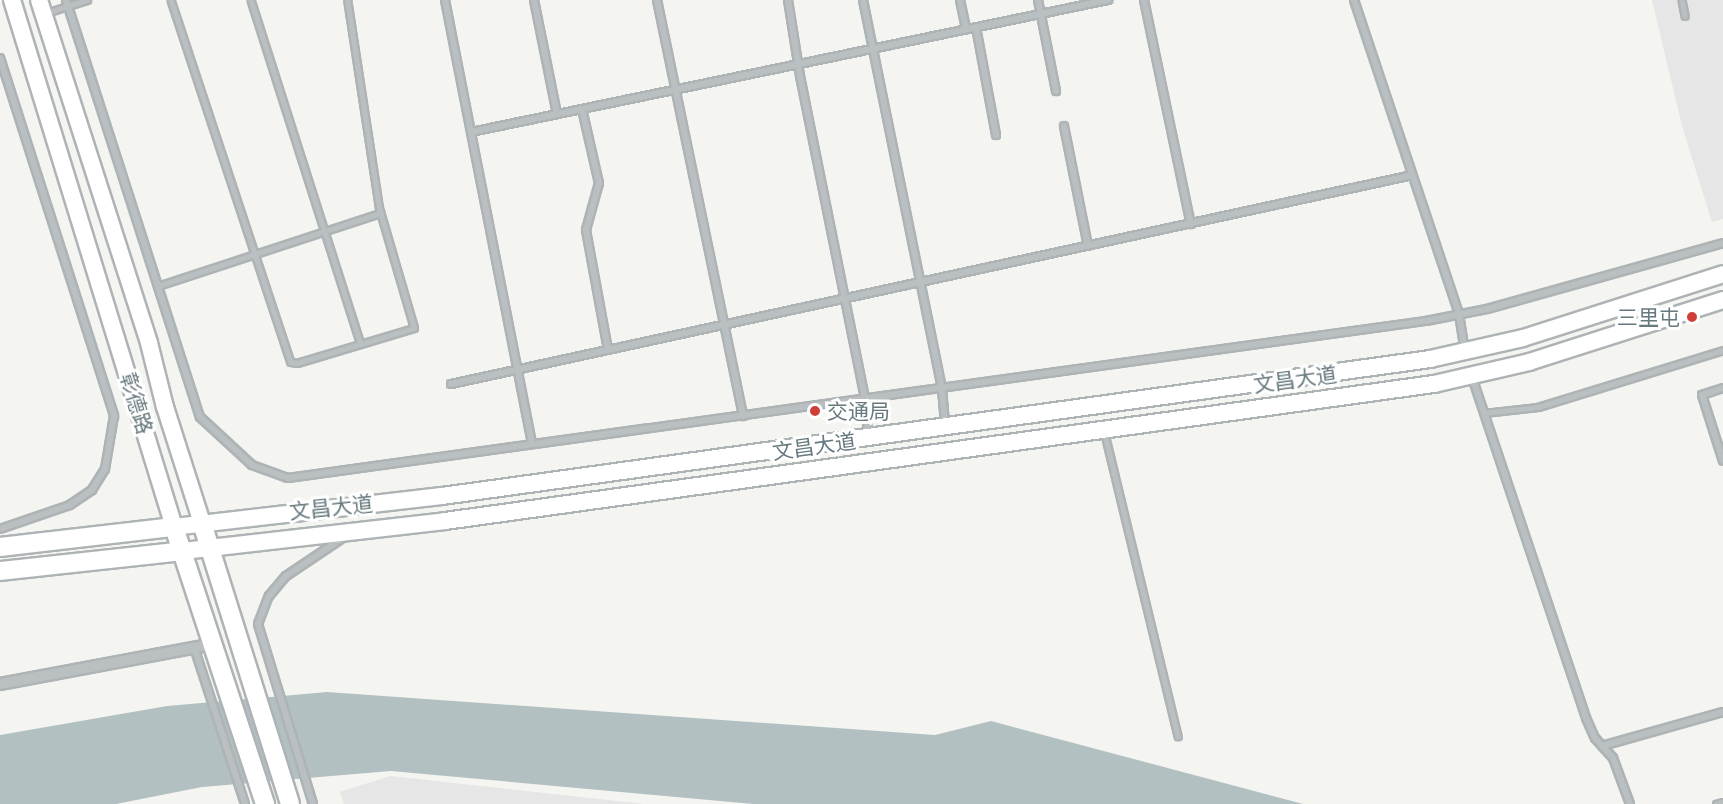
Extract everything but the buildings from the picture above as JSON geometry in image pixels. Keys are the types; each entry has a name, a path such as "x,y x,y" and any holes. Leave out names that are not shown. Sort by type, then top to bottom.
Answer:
{"highway":[{"name":"彰德路","path":"202,523 287,796"},
{"name":"文昌大道","path":"0,547 174,527"},
{"name":"彰德路","path":"174,527 221,669 256,797"},
{"name":"文昌大道","path":"0,571 183,551"}],"main road":[{"name":"彰德路","path":"12,0 174,527"},
{"name":"彰德路","path":"42,7 149,343 165,407 202,523"},
{"name":"文昌大道","path":"174,527 442,496 868,439 1466,352 1723,274"},
{"name":"文昌大道","path":"183,551 354,531 1104,432 1472,376 1723,300"}],"street":[{"path":"445,0 532,444"},
{"path":"534,0 556,114"},
{"path":"657,0 743,416"},
{"path":"788,0 798,64 865,399 868,439"},
{"path":"863,0 942,389 945,428"},
{"path":"960,0 966,29"},
{"path":"1038,0 1056,91"},
{"path":"471,132 1108,0"},
{"path":"1144,0 1191,224"},
{"path":"1354,0 1459,314 1466,352"},
{"path":"67,3 200,417 252,465 271,474 288,478 942,389 1459,314 1723,243"},
{"path":"976,27 996,135"},
{"path":"0,58 114,416 105,469 92,490 70,506 0,529"},
{"path":"582,109 599,183 585,230 608,350"},
{"path":"1064,126 1088,246"},
{"path":"451,384 1413,175"},
{"path":"1472,376 1586,718 1602,746 1613,758 1630,804"},
{"path":"1723,388 1702,394 1723,461"},
{"path":"313,804 258,624 269,596 305,560 354,531"},
{"path":"0,684 213,644"},
{"path":"194,647 256,797 245,804"},
{"path":"1602,746 1723,712"}],"lane":[{"path":"42,7 87,0"},
{"path":"171,0 291,362 414,328 380,213 347,0"},
{"path":"251,0 361,344"},
{"path":"1682,0 1685,16"},
{"path":"158,286 380,213"},
{"path":"1484,413 1538,407 1723,350"},
{"path":"1104,432 1178,736"},
{"path":"1716,804 1723,802"}],"shaded area":[{"path":"1652,0 1723,0 1723,219 1712,222 1682,126"},
{"path":"327,692 935,735 991,721 1303,804 753,804 391,771 202,787 116,804 0,804 0,735 167,706"},
{"path":"390,776 644,804 344,804 340,792"}],"place":[{"name":"三里屯","path":"1692,317"},
{"name":"交通局","path":"815,411"}]}
